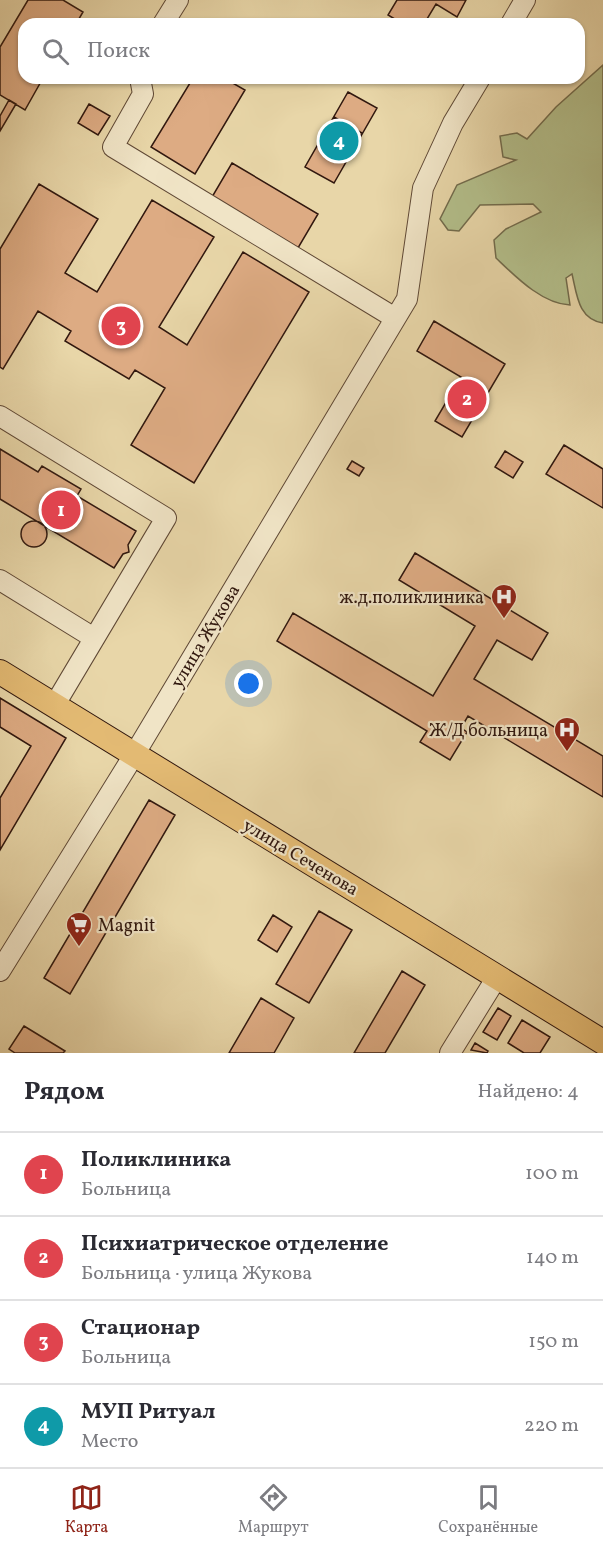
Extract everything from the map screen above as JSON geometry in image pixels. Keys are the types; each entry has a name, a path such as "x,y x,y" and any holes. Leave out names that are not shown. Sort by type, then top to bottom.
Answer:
{"main road":[{"name":"улица Сеченова","path":"0,672 603,1042"}],"street":[{"path":"167,18 178,0"},
{"path":"514,18 525,0"},
{"path":"141,84 143,94 113,147 395,318"},
{"name":"улица Жукова","path":"0,971 134,755 407,299 423,188 453,123 476,84"},
{"path":"0,416 166,518 54,706"},
{"path":"0,580 94,638"},
{"path":"450,1053 497,977"}],"green space":[{"path":"603,65 603,323 588,317 580,305 572,274 566,278 570,305 549,300 539,294 496,258 494,240 506,229 541,212 533,204 480,205 459,231 448,230 440,219 457,185 516,160 503,157 500,136 517,133 527,139 556,107 582,84 585,84 585,81"}],"building":[{"path":"28,0 63,0 83,12 80,18 18,18 18,84 40,84 25,110 0,95 0,47"},
{"path":"397,0 466,0 457,17 436,4 428,18 393,18 388,15"},
{"path":"189,84 234,84 245,90 195,174 151,147"},
{"path":"348,92 377,108 334,183 305,167"},
{"path":"9,100 16,104 0,131 0,116"},
{"path":"89,104 110,116 98,135 78,123"},
{"path":"334,117 362,133 354,148 325,132"},
{"path":"232,163 318,214 298,248 212,197"},
{"path":"39,184 98,219 65,273 97,292 152,200 214,237 159,327 187,345 243,252 309,292 194,483 131,445 165,388 135,370 129,379 65,341 71,331 38,311 3,369 0,367 0,249"},
{"path":"434,321 505,364 462,437 435,421 461,377 417,351"},
{"path":"564,445 603,469 603,508 546,474"},
{"path":"0,449 38,472 42,466 81,489 77,496 136,531 128,545 129,552 123,554 114,568 0,499"},
{"path":"505,451 523,462 513,478 495,467"},
{"path":"352,461 364,468 359,476 347,469"},
{"path":"34,521 43,525 47,534 43,543 34,547 25,543 21,534 25,525"},
{"path":"415,553 548,633 532,660 497,640 474,679 603,756 603,797 468,716 461,728 467,732 450,760 420,742 427,731 277,641 293,613 433,696 475,626 399,580"},
{"path":"0,698 66,738 0,850 0,798 31,746 0,727"},
{"path":"149,800 175,815 70,994 44,978"},
{"path":"319,911 352,930 309,1003 276,984"},
{"path":"273,915 292,927 277,952 258,940"},
{"path":"402,971 425,985 385,1053 354,1053"},
{"path":"261,998 294,1018 274,1053 229,1053"},
{"path":"498,1008 511,1016 497,1040 483,1032"},
{"path":"522,1020 550,1037 540,1053 524,1053 508,1043"},
{"path":"24,1026 65,1051 63,1053 15,1053 9,1049"},
{"path":"475,1043 488,1051 487,1053 471,1050"}],"place":[{"name":"МУП Ритуал","path":"339,141"},
{"name":"Стационар","path":"121,326"},
{"name":"Психиатрическое отделение","path":"467,399"},
{"name":"Поликлиника","path":"61,510"},
{"name":"ж.д.поликлиника","path":"504,620"},
{"name":"Ж/Д больница","path":"567,753"},
{"name":"Magnit","path":"79,948"}]}
